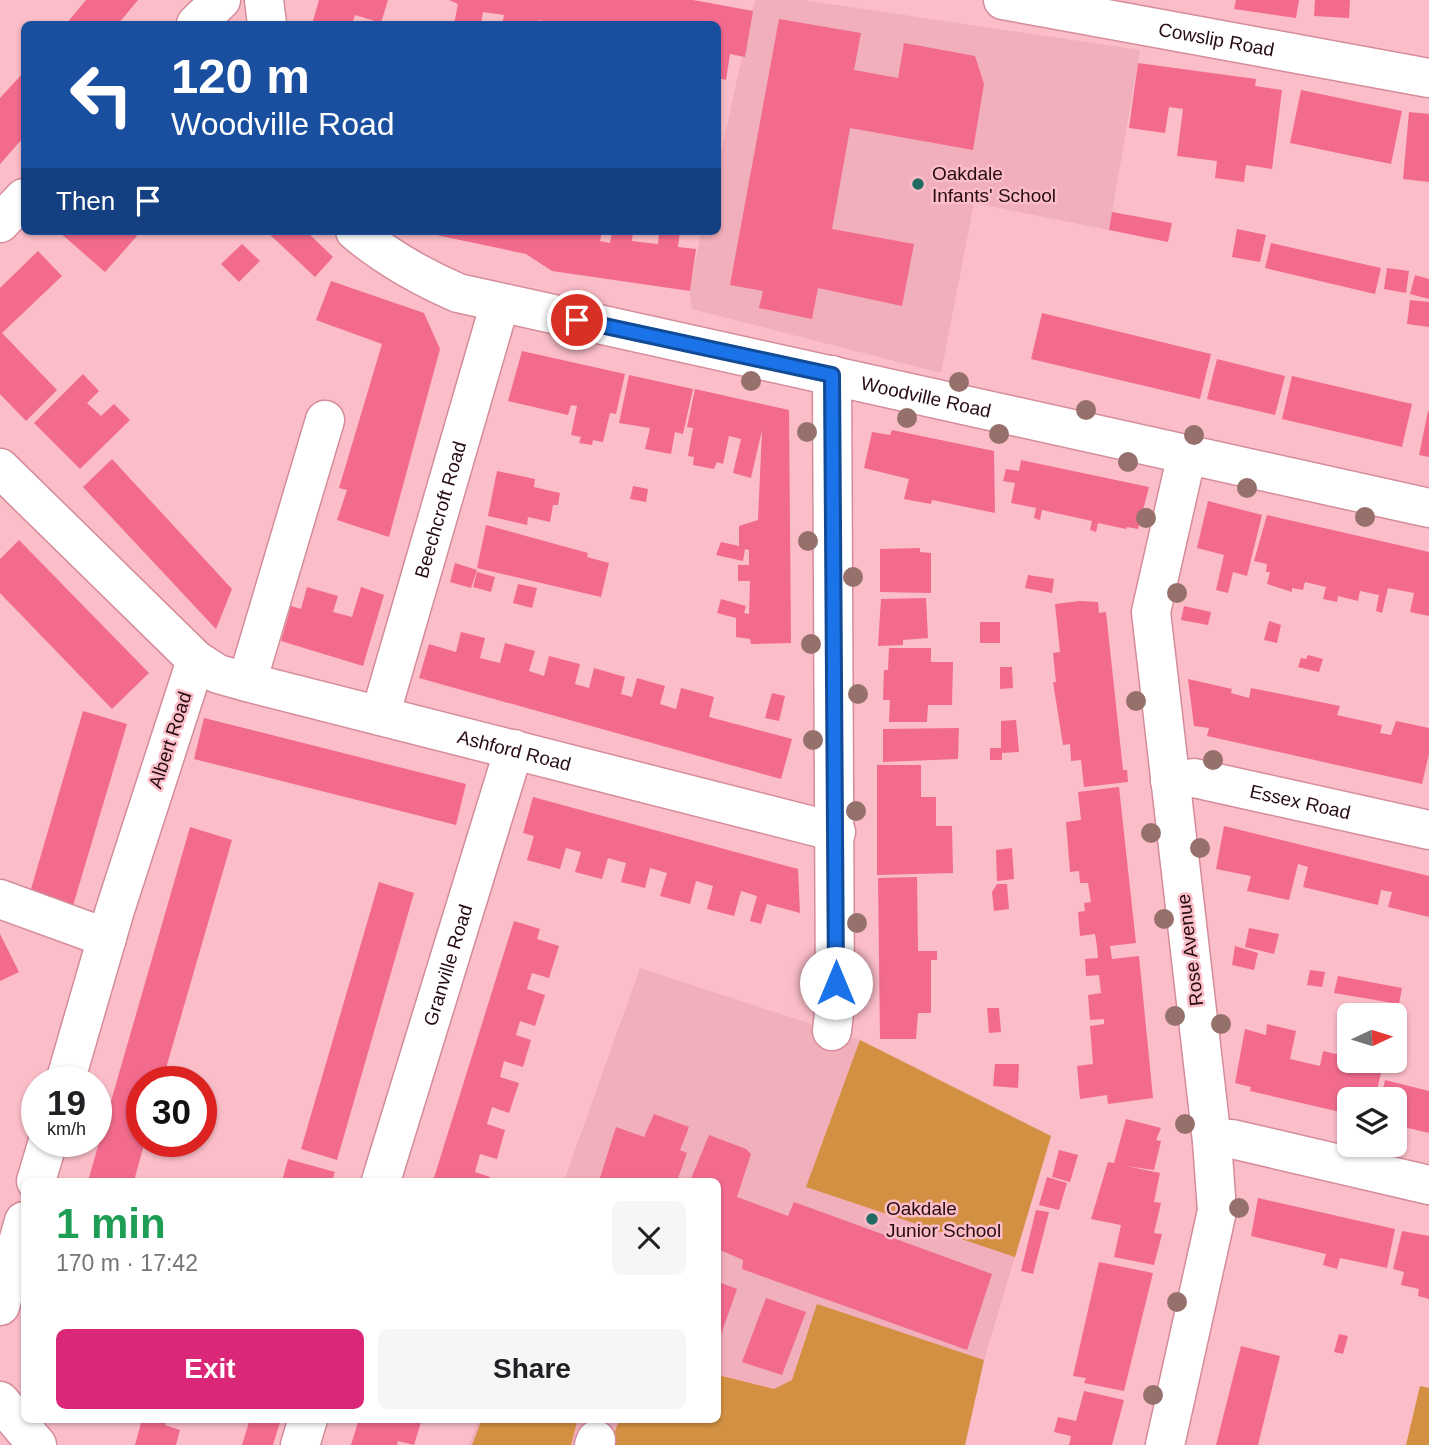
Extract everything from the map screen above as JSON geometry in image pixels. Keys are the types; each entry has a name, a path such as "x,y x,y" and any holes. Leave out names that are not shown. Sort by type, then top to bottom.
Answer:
{"street":[{"path":"199,21 221,0"},
{"path":"264,0 267,21"},
{"name":"Cowslip Road","path":"1003,0 1429,78"},
{"path":"0,223 21,201"},
{"name":"Woodville Road","path":"360,235 378,251 415,275 458,293 1429,508"},
{"name":"Beechcroft Road","path":"380,716 500,303"},
{"path":"832,375 836,832 835,1004 832,1031"},
{"path":"247,682 325,421"},
{"name":"Rose Avenue","path":"1165,1445 1217,1211 1212,1141 1151,612 1187,454"},
{"path":"0,468 196,660"},
{"name":"Ashford Road","path":"196,660 218,674 247,682 836,832"},
{"name":"Albert Road","path":"70,1066 107,938 196,660"},
{"name":"Granville Road","path":"382,1178 514,749"},
{"name":"Essex Road","path":"1170,781 1194,778 1429,830"},
{"path":"0,899 107,938"},
{"path":"1212,1141 1232,1139 1429,1185"},
{"path":"37,1178 43,1157"},
{"path":"0,1306 21,1232"},
{"path":"0,1401 28,1442"},
{"path":"300,1445 307,1423"}],"shaded area":[{"name":"Oakdale Infants' School","path":"755,0 803,0 1140,50 1109,230 974,203 941,373 692,309 690,291 700,235 721,235 721,152"},
{"name":"Oakdale Junior School","path":"640,968 860,1040 1051,1136 984,1360 965,1445 469,1445 477,1423 721,1423 721,1178 565,1178"},
{"path":"860,1040 1051,1136 1015,1257 806,1187"},
{"path":"817,1304 984,1360 965,1445 609,1445 618,1423 721,1423 721,1376 774,1389 792,1380"},
{"path":"1420,1386 1429,1388 1429,1445 1406,1445"},
{"path":"480,1423 577,1423 571,1445 472,1445"}],"building":[{"path":"86,0 138,0 120,21 68,21"},
{"path":"319,0 388,0 382,21 355,15 353,21 313,21"},
{"path":"449,0 693,0 753,11 745,57 730,54 726,80 721,79 721,21 503,21 504,15 483,12 482,21 455,21 458,4"},
{"path":"1236,0 1299,0 1296,18 1234,9"},
{"path":"1315,0 1350,0 1349,18 1314,16"},
{"path":"779,19 861,33 854,70 898,78 904,43 975,56 984,84 973,150 850,128 832,229 914,244 902,306 818,288 812,319 759,308 763,291 730,285"},
{"path":"1138,63 1256,79 1255,86 1282,90 1272,169 1246,165 1244,182 1215,178 1217,161 1177,156 1183,109 1169,107 1165,133 1129,128"},
{"path":"21,75 21,140 0,164 0,98"},
{"path":"1301,90 1402,111 1391,164 1290,143"},
{"path":"1409,112 1429,114 1429,182 1403,179"},
{"path":"1112,212 1172,223 1168,242 1109,230"},
{"path":"1237,229 1266,235 1260,262 1232,257"},
{"path":"63,235 137,236 105,272"},
{"path":"270,235 310,235 333,257 315,277"},
{"path":"436,235 601,235 600,241 610,243 611,235 633,235 632,241 658,244 659,235 680,235 678,247 696,249 690,291 552,271 526,254"},
{"path":"1271,243 1381,268 1375,294 1265,268"},
{"path":"242,244 260,261 239,282 221,264"},
{"path":"38,251 62,276 2,333 57,390 26,421 0,394 0,288"},
{"path":"1387,268 1409,271 1406,293 1384,289"},
{"path":"1415,275 1429,279 1429,299 1410,294"},
{"path":"331,281 424,313 440,349 389,537 337,520 347,490 339,488 382,344 316,320"},
{"path":"1410,300 1429,302 1429,327 1407,324"},
{"path":"1042,313 1211,354 1200,399 1031,359"},
{"path":"522,351 625,374 616,414 610,413 603,442 593,440 592,445 579,443 581,437 571,435 577,406 571,405 568,415 508,401"},
{"path":"1217,359 1285,376 1275,415 1207,399"},
{"path":"83,374 99,391 87,403 101,416 114,404 130,420 80,469 34,423"},
{"path":"629,375 693,389 683,434 675,432 671,454 645,449 650,428 619,423"},
{"path":"1292,376 1412,404 1402,447 1282,419"},
{"path":"695,389 789,410 791,643 751,644 750,639 736,637 736,618 717,613 721,599 746,606 744,613 749,614 750,581 738,581 738,565 749,565 749,550 745,549 743,561 716,555 721,542 739,546 739,526 758,520 762,430 751,478 733,473 741,439 729,436 723,464 717,462 714,469 693,465 694,457 688,456 693,428 687,427"},
{"path":"1429,412 1429,457 1419,455"},
{"path":"892,430 994,451 995,513 932,500 931,504 904,499 909,479 864,468 872,432 890,435"},
{"path":"112,459 232,589 216,629 83,487"},
{"path":"1021,460 1149,487 1138,529 1098,523 1096,532 1090,530 1092,521 1042,510 1040,520 1034,518 1036,508 1011,503 1015,483 1003,481 1006,469 1019,471"},
{"path":"497,471 535,479 534,487 560,493 558,505 553,505 550,522 528,517 527,525 488,516"},
{"path":"633,486 648,489 646,502 630,499"},
{"path":"1208,501 1262,515 1247,576 1233,572 1228,593 1216,590 1224,555 1197,548"},
{"path":"1267,515 1429,552 1429,616 1410,612 1414,593 1388,588 1382,613 1376,611 1379,595 1360,591 1358,601 1338,596 1337,602 1323,599 1326,587 1305,582 1303,590 1292,588 1292,592 1267,584 1270,572 1266,572 1267,564 1254,561"},
{"path":"486,525 588,553 587,557 609,563 601,597 477,568"},
{"path":"19,540 149,673 112,709 0,593 0,559"},
{"path":"920,548 920,552 931,553 931,593 880,592 880,549"},
{"path":"455,563 477,570 471,588 450,582"},
{"path":"477,572 495,577 491,592 473,587"},
{"path":"1028,575 1054,579 1052,593 1025,588"},
{"path":"518,584 537,588 532,608 513,603"},
{"path":"307,587 338,596 333,612 352,617 361,587 384,595 363,666 281,641 291,606 301,609"},
{"path":"926,598 928,638 903,640 903,645 878,646 881,599"},
{"path":"1098,602 1099,613 1106,612 1123,770 1127,770 1128,782 1084,787 1081,760 1071,761 1070,744 1063,745 1053,682 1056,682 1053,653 1060,652 1055,604"},
{"path":"1184,606 1211,612 1208,625 1181,620"},
{"path":"1269,621 1281,625 1277,643 1264,640"},
{"path":"980,622 1000,622 1000,643 980,643"},
{"path":"461,632 485,638 480,658 500,663 505,643 535,651 529,671 544,676 549,656 580,664 575,684 589,688 594,668 625,677 621,694 632,697 637,678 665,686 660,704 676,709 681,688 714,697 709,717 792,739 781,779 419,678 429,644 456,652"},
{"path":"889,648 931,648 931,662 953,662 952,705 928,705 927,722 889,722 890,700 883,700 884,670 888,670"},
{"path":"1308,655 1323,659 1319,672 1298,667 1301,658 1306,659"},
{"path":"1000,667 1012,667 1013,688 1000,689"},
{"path":"1188,679 1232,689 1231,693 1249,698 1251,688 1340,706 1337,715 1382,725 1380,733 1391,735 1396,721 1429,728 1429,754 1422,784 1207,736 1209,728 1194,726"},
{"path":"772,693 785,696 779,721 765,718"},
{"path":"83,711 127,724 72,909 29,896"},
{"path":"204,718 466,784 456,825 194,759"},
{"path":"1016,720 1019,752 1002,753 1002,760 990,760 990,748 1001,748 1001,721"},
{"path":"959,728 958,759 883,762 883,729"},
{"path":"877,765 921,765 921,797 936,797 936,826 952,826 953,873 877,875"},
{"path":"1119,787 1136,943 1110,946 1112,959 1139,956 1153,1098 1108,1104 1107,1095 1080,1099 1077,1066 1093,1064 1090,1026 1104,1024 1104,1019 1090,1020 1088,995 1101,993 1099,975 1086,976 1085,959 1098,958 1097,947 1095,934 1080,936 1078,912 1085,911 1084,903 1091,902 1088,883 1080,883 1079,871 1070,872 1066,822 1081,820 1078,792"},
{"path":"533,797 798,869 800,913 767,904 761,924 750,921 757,896 741,891 734,916 707,909 713,886 696,881 690,904 660,896 667,873 650,868 645,888 621,882 626,863 608,858 602,879 575,872 581,852 566,848 560,869 527,860 534,836 523,833"},
{"path":"1224,826 1429,876 1429,917 1388,907 1392,892 1381,890 1378,905 1303,887 1308,867 1298,864 1289,900 1247,891 1251,876 1216,869"},
{"path":"190,827 232,840 167,1066 126,1066 126,1157 141,1157 135,1178 89,1178 95,1157 112,1157 112,1098"},
{"path":"1012,848 1014,879 997,881 996,850"},
{"path":"917,877 918,951 937,951 937,960 931,960 931,1013 918,1013 916,1039 880,1039 878,878"},
{"path":"379,882 414,893 337,1160 301,1149"},
{"path":"997,884 1007,884 1009,909 994,911 992,892"},
{"path":"514,921 540,929 537,939 559,946 549,978 532,973 527,989 545,995 535,1026 520,1021 516,1035 531,1040 523,1067 504,1061 500,1077 519,1083 509,1113 492,1107 487,1124 505,1130 497,1159 480,1154 475,1172 490,1178 434,1178"},
{"path":"1249,928 1279,934 1274,954 1245,947"},
{"path":"0,934 19,972 0,981"},
{"path":"1235,946 1258,953 1254,970 1232,965"},
{"path":"1310,970 1325,972 1322,987 1307,985"},
{"path":"1338,976 1402,988 1399,1003 1334,993"},
{"path":"987,1008 999,1008 1001,1032 989,1033"},
{"path":"1267,1024 1296,1031 1290,1059 1320,1066 1323,1051 1337,1054 1337,1073 1381,1073 1378,1087 1337,1087 1337,1111 1250,1091 1251,1087 1235,1083 1245,1029 1266,1035"},
{"path":"995,1064 1019,1064 1018,1088 993,1086"},
{"path":"1385,1080 1429,1091 1429,1133 1407,1128 1407,1087 1384,1087"},
{"path":"654,1114 689,1127 680,1150 687,1153 678,1178 600,1178 616,1127 644,1137"},
{"path":"1126,1119 1161,1128 1156,1140 1161,1141 1154,1170 1126,1166 1160,1173 1154,1202 1161,1203 1154,1233 1162,1234 1154,1265 1114,1257 1121,1225 1091,1219 1108,1162 1114,1163"},
{"path":"709,1135 746,1149 751,1154 737,1197 788,1216 794,1202 992,1274 967,1350 742,1269 743,1260 721,1250 721,1178 691,1178"},
{"path":"1059,1150 1078,1155 1070,1182 1052,1177"},
{"path":"288,1159 335,1172 333,1178 283,1178"},
{"path":"1047,1177 1067,1183 1059,1210 1039,1205"},
{"path":"1258,1198 1395,1229 1387,1268 1340,1258 1337,1269 1323,1265 1326,1254 1251,1236"},
{"path":"1036,1210 1049,1212 1033,1274 1021,1271"},
{"path":"1402,1231 1429,1236 1429,1299 1418,1296 1419,1289 1401,1285 1404,1272 1393,1269"},
{"path":"1099,1262 1153,1273 1124,1391 1084,1383 1086,1378 1073,1376"},
{"path":"721,1283 737,1289 721,1334"},
{"path":"766,1298 806,1312 782,1375 742,1362"},
{"path":"1339,1334 1348,1336 1343,1354 1334,1352"},
{"path":"1241,1346 1280,1356 1258,1445 1216,1445"},
{"path":"1084,1391 1124,1400 1112,1445 1069,1445 1071,1436 1054,1432 1058,1417 1076,1421"},
{"path":"141,1423 166,1423 180,1430 176,1445 135,1445"},
{"path":"249,1423 280,1423 273,1445 242,1445"},
{"path":"358,1423 421,1423 414,1445 398,1441 397,1445 351,1445"}],"place":[{"name":"Oakdale Infants' School","path":"918,184"},
{"name":"Oakdale Junior School","path":"872,1219"}],"route":[{"path":"577,320 832,375 836,983"}]}
